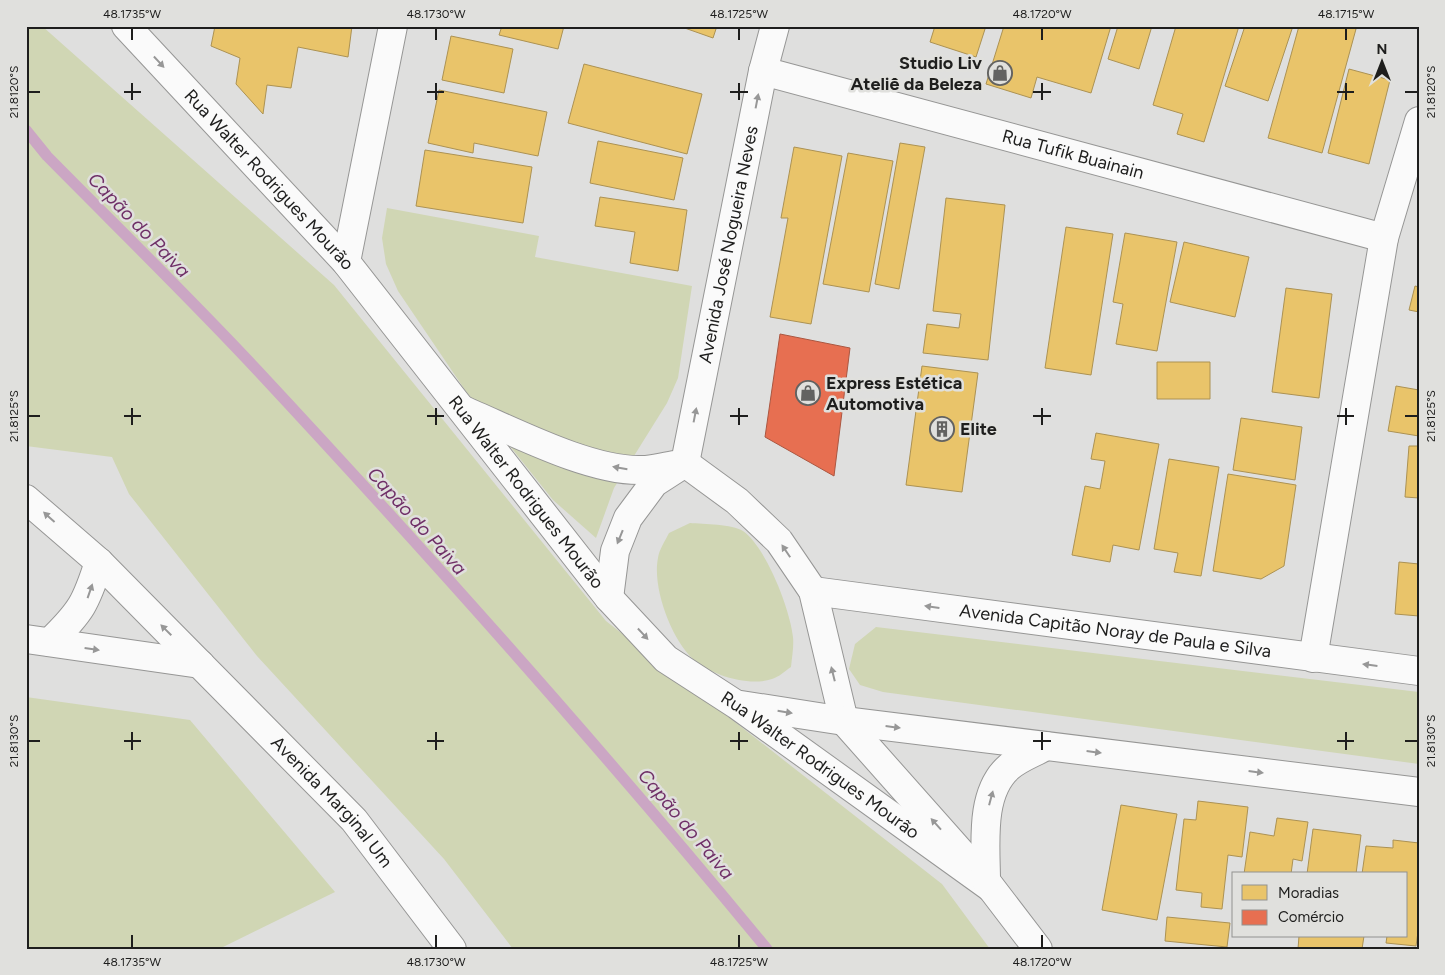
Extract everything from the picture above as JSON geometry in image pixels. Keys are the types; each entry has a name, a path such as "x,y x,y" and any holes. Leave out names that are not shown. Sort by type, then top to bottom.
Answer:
{"street":[{"name":"Rua Walter Rodrigues Mourão","path":"126,26 346,262 609,598 666,659 737,705 988,884"},
{"path":"346,262 393,26"},
{"name":"Avenida José Nogueira Neves","path":"685,463 763,71 775,26"},
{"name":"Rua Tufik Buainain","path":"763,71 1384,238"},
{"path":"1313,658 1384,238 1419,121"},
{"path":"460,408 543,445 619,468 642,470 685,463 737,501 779,541 813,591"},
{"path":"609,598 615,551 628,518 654,483 685,463"},
{"name":"Avenida Marginal Um","path":"26,499 99,562 354,820 452,949"},
{"path":"38,641 74,619 88,598 99,562"},
{"name":"Rua Walter Rodrigues Mourão","path":"813,591 844,721 988,884 1038,949"},
{"name":"Avenida Capitão Noray de Paula e Silva","path":"813,591 1419,671"},
{"path":"38,641 200,664"},
{"path":"737,705 844,721 1419,792"},
{"path":"988,884 985,821 992,790 1008,767 1046,746"}],"green space":[{"path":"26,26 42,26 334,285 606,621 942,884 990,949 513,949 444,859 257,656 129,494 112,457 26,446"},
{"path":"387,208 539,236 535,257 692,286 678,378 667,403 614,488 596,538 553,500 465,390 398,291 386,264 382,238"},
{"path":"690,523 725,526 743,531 752,539 768,564 782,595 793,637 791,667 777,677 752,682 719,674 700,665 677,639 665,612 661,597 657,570 658,558 669,533"},
{"path":"876,627 1419,692 1419,764 883,692 860,685 849,669 855,644"},
{"path":"26,697 190,720 335,892 219,949 26,949"}],"building: Moradias":[{"path":"215,26 352,26 348,57 298,47 291,88 267,85 263,114 236,84 240,58 211,46"},
{"path":"502,26 564,26 558,49 499,35"},
{"path":"679,26 717,26 713,38"},
{"path":"935,26 986,26 976,57 930,42"},
{"path":"1004,26 1111,26 1091,93 1037,77 1031,98 986,84"},
{"path":"1118,26 1152,26 1139,69 1108,59"},
{"path":"1176,26 1239,26 1204,142 1177,134 1183,114 1153,105"},
{"path":"1245,26 1293,26 1268,101 1225,86"},
{"path":"1299,26 1348,26 1356,29 1322,153 1268,138"},
{"path":"451,36 513,49 504,93 442,80"},
{"path":"584,64 702,94 687,154 568,123"},
{"path":"1349,69 1390,80 1369,164 1328,153"},
{"path":"439,90 547,112 538,156 474,143 473,153 428,143"},
{"path":"598,141 683,158 674,200 590,183"},
{"path":"900,143 925,147 899,289 875,284"},
{"path":"794,147 842,156 811,324 770,317 788,218 781,218"},
{"path":"425,150 532,167 523,223 416,206"},
{"path":"848,153 893,161 869,292 823,284"},
{"path":"600,197 687,210 678,271 630,263 635,232 595,226"},
{"path":"946,198 1005,205 988,360 923,353 927,324 959,328 961,314 933,311"},
{"path":"1066,227 1113,234 1091,375 1045,368"},
{"path":"1125,233 1177,242 1157,351 1116,344 1123,304 1113,302"},
{"path":"1184,242 1249,257 1235,317 1170,302"},
{"path":"1415,286 1419,287 1419,312 1409,310"},
{"path":"1286,288 1332,294 1319,398 1272,392"},
{"path":"1157,362 1210,362 1210,399 1157,399"},
{"name":"Elite","path":"922,366 978,373 962,492 906,485"},
{"path":"1396,386 1419,390 1419,436 1388,431"},
{"path":"1241,418 1302,427 1295,480 1233,470"},
{"path":"1096,433 1159,444 1139,550 1113,545 1110,562 1072,555 1085,486 1100,489 1105,461 1091,459"},
{"path":"1409,446 1419,446 1419,498 1405,497"},
{"path":"1169,459 1219,467 1201,576 1174,572 1178,553 1154,549"},
{"path":"1228,474 1296,485 1284,566 1261,579 1213,571"},
{"path":"1399,562 1419,564 1419,616 1395,614"},
{"path":"1198,801 1248,807 1242,857 1228,855 1222,909 1201,907 1202,893 1176,890 1184,819 1196,820"},
{"path":"1121,805 1177,814 1157,920 1102,910"},
{"path":"1277,818 1308,822 1302,861 1293,859 1291,872 1244,872 1250,832 1274,836"},
{"path":"1313,829 1361,835 1356,872 1307,872"},
{"path":"1393,840 1419,843 1419,925 1416,946 1386,943 1387,938 1408,938 1408,872 1362,872 1366,846 1393,848"},
{"path":"1167,917 1230,923 1227,947 1165,941"},
{"path":"1299,938 1364,938 1362,949 1298,949"}],"building: Comércio":[{"name":"Express Estética Automotiva","path":"780,334 850,348 834,476 765,437"}],"waterway":[{"name":"Capão do Paiva","path":"26,130 47,156 232,344 388,513 517,656 706,875 767,949"}],"place":[{"name":"Studio Liv Ateliê da Beleza","path":"1000,73"},
{"name":"Express Estética Automotiva","path":"808,393"},
{"name":"Elite","path":"942,429"}]}
